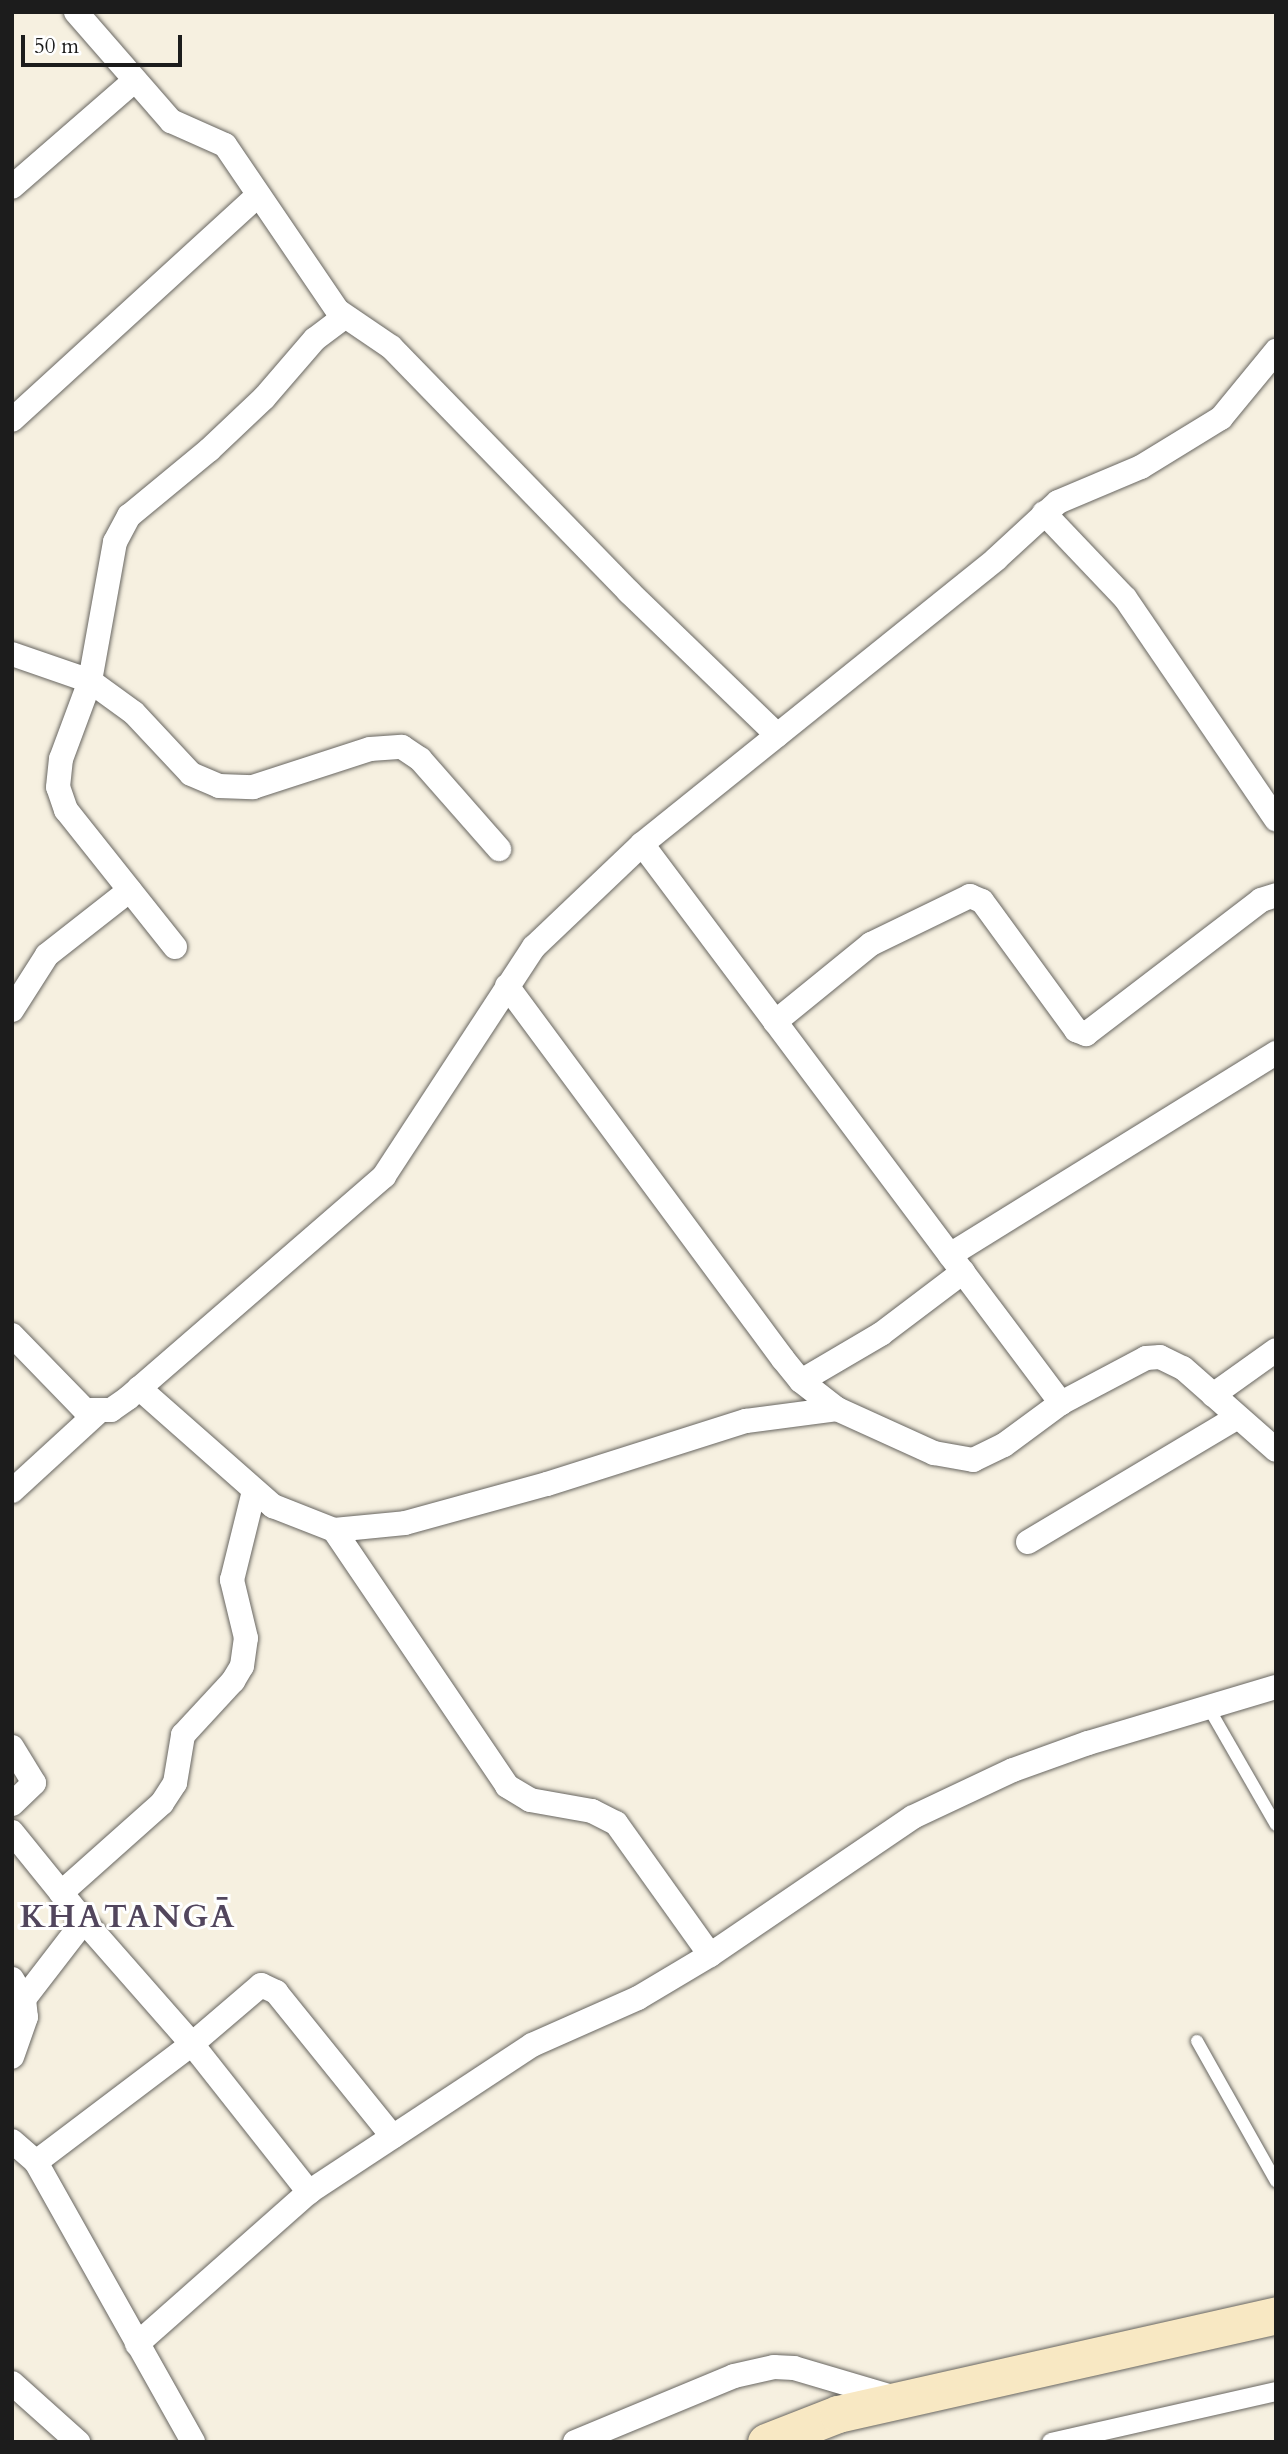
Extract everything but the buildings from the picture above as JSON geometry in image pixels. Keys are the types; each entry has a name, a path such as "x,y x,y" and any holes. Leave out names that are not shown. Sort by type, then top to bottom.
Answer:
{"main road":[{"path":"766,2442 838,2414 1276,2315"}],"street":[{"path":"76,12 171,121 225,145 344,317 391,347 620,582 777,735"},
{"path":"12,187 134,80"},
{"path":"12,420 258,195"},
{"path":"175,947 66,810 58,787 61,758 90,681 115,542 129,516 218,442 264,398 315,339 344,317"},
{"path":"12,1491 97,1413 111,1410 139,1388 384,1176 534,947 642,844 996,559 1044,513 1073,494 1164,455 1221,418 1276,351"},
{"path":"1044,513 1125,598 1276,819"},
{"path":"12,654 90,681 134,712 191,774 219,786 253,787 370,749 402,747 420,759 499,849"},
{"path":"642,844 1061,1403"},
{"path":"12,1010 54,948 130,890"},
{"path":"775,1022 871,944 970,896 986,906 1076,1030 1086,1034 1261,900 1276,895"},
{"path":"507,986 801,1381 837,1409 961,1461 1004,1445 1061,1403 1146,1358 1160,1357 1183,1367 1236,1418 1276,1450"},
{"path":"801,1381 881,1334 957,1264 1276,1053"},
{"path":"12,1335 76,1404 97,1413"},
{"path":"1213,1395 1276,1350"},
{"path":"139,1388 254,1491 292,1516 334,1530 405,1523 547,1484 746,1421 837,1409"},
{"path":"1028,1542 1236,1418"},
{"path":"61,1893 163,1803 175,1783 183,1735 233,1681 242,1665 246,1638 232,1580 254,1491"},
{"path":"334,1530 507,1786 530,1800 592,1811 616,1823 710,1955"},
{"path":"137,2344 309,2192 532,2045 638,1997 710,1955 913,1817 1013,1770 1207,1704 1276,1687"},
{"path":"12,1747 34,1783 32,1790 12,1804"},
{"path":"12,1832 84,1921 192,2044 309,2192"},
{"path":"12,2057 26,2017 18,1989 84,1921"},
{"path":"36,2162 192,2044 256,1987 271,1987 393,2137"},
{"path":"12,2141 36,2162 193,2442"},
{"path":"575,2442 734,2376 774,2367 794,2368 899,2399"},
{"path":"12,2383 78,2442"},
{"path":"1051,2442 1276,2391"}],"lane":[{"path":"1207,1704 1276,1825"},
{"path":"1197,2041 1276,2181"}],"district":[{"name":"KHATANGĀ","path":"128,1917"}]}
